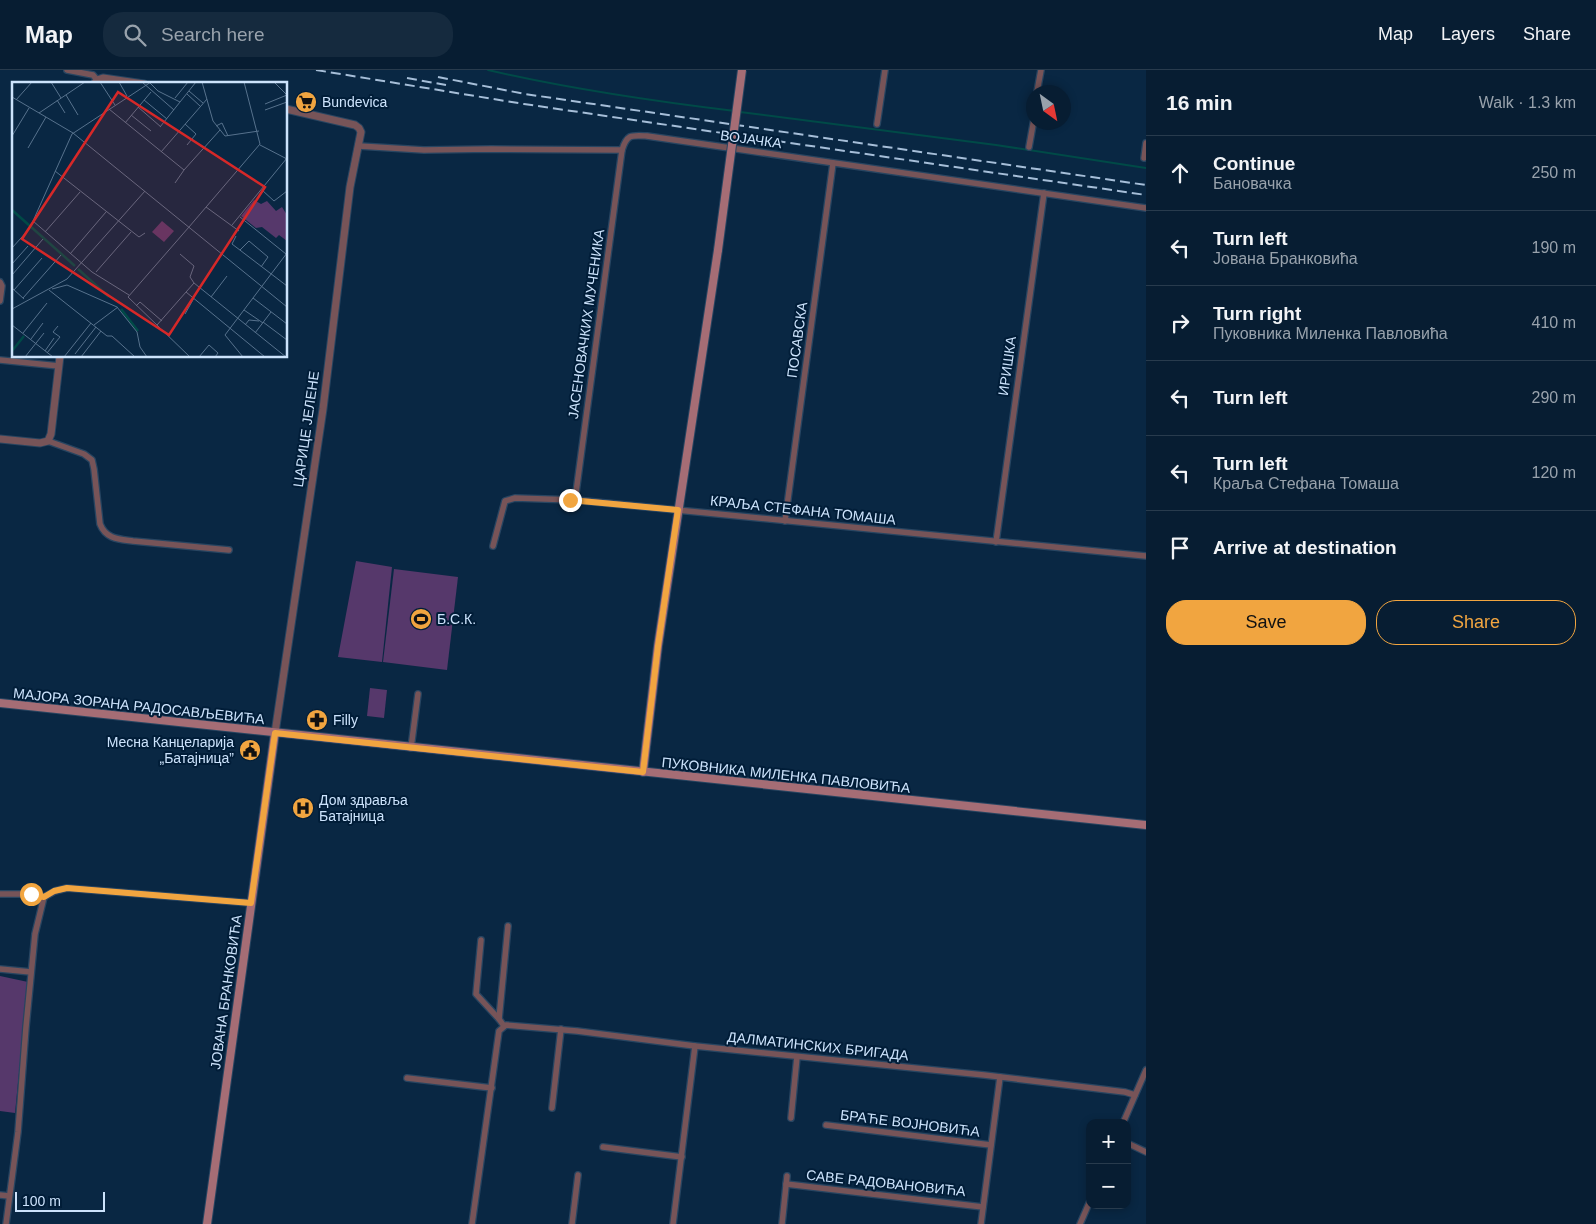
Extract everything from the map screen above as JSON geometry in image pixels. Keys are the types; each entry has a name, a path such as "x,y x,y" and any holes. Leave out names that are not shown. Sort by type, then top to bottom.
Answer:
{"main road":[{"path":"643,772 658,646 718,250 742,70"},
{"name":"МАЈОРА ЗОРАНА РАДОСАВЉЕВИЋА","path":"0,703 275,733"},
{"name":"ПУКОВНИКА МИЛЕНКА ПАВЛОВИЋА","path":"275,733 1146,825"},
{"name":"ЈОВАНА БРАНКОВИЋА","path":"207,1224 275,733"}],"street":[{"path":"67,70 93,75 96,82 103,78 130,82"},
{"path":"877,124 885,70"},
{"path":"1038,85 1041,70"},
{"name":"ЦАРИЦЕ ЈЕЛЕНЕ","path":"275,733 323,409 350,187 359,146 360,132 355,124 288,109"},
{"path":"1030,147 1032,130"},
{"name":"ВОЈАЧКА","path":"622,150 626,139 637,136 1146,208"},
{"path":"1144,158 1146,143"},
{"path":"359,146 424,150 491,148 622,150"},
{"name":"ЈАСЕНОВАЧКИХ МУЧЕНИКА","path":"575,500 622,150"},
{"name":"ПОСАВСКА","path":"785,521 833,163"},
{"name":"ИРИШКА","path":"996,542 1044,193"},
{"path":"0,282 2,286 0,301"},
{"path":"48,441 51,434 60,358"},
{"path":"0,360 59,366"},
{"path":"0,439 40,443 48,441 84,454 92,460 100,524 103,531 117,539 229,550"},
{"name":"КРАЉА СТЕФАНА ТОМАША","path":"493,546 502,506 508,499 575,500 1146,556"},
{"path":"411,748 418,694"},
{"path":"6,1224 18,1132 35,934 44,897 54,891 67,888 251,903"},
{"path":"0,894 31,894 44,897"},
{"path":"472,1224 502,1028 500,1019 508,926"},
{"path":"481,940 476,994 500,1019"},
{"path":"0,969 31,972"},
{"name":"ДАЛМАТИНСКИХ БРИГАДА","path":"502,1028 509,1024 561,1029 695,1046 1000,1077 1125,1092 1135,1095"},
{"path":"552,1108 561,1029"},
{"path":"673,1224 695,1046"},
{"path":"791,1118 797,1057"},
{"path":"1126,1119 1146,1070"},
{"path":"981,1224 1000,1077"},
{"path":"407,1078 492,1088"},
{"name":"БРАЋЕ ВОЈНОВИЋА","path":"826,1125 991,1145"},
{"path":"1131,1145 1146,1152"},
{"path":"603,1147 682,1157"},
{"path":"572,1224 578,1175"},
{"path":"782,1224 787,1176"},
{"name":"САВЕ РАДОВАНОВИЋА","path":"786,1184 983,1206"},
{"path":"0,1195 9,1196"},
{"path":"1080,1224 1087,1209"}],"shaded area":[{"path":"356,561 392,567 382,662 338,657"},
{"name":"Б.С.К.","path":"394,569 458,577 447,670 383,662"},
{"path":"370,688 387,690 384,718 367,716"},
{"path":"0,976 28,982 15,1113 0,1111"}],"waterway":[{"path":"488,70 611,94 735,111"},
{"path":"740,112 996,145 1146,168"}],"railway":[{"path":"316,70 524,104 1146,195"},
{"path":"438,77 525,94 1146,185"},
{"path":"407,78 446,85"}],"place":[{"name":"Bundevica","path":"306,102"},
{"name":"Б.С.К.","path":"421,619"},
{"name":"Filly","path":"317,720"},
{"name":"Месна Канцеларија „Батајница”","path":"250,750"},
{"name":"Дом здравља Батајница","path":"303,808"}],"route":[{"path":"31,894 44,897 54,891 67,888 251,903 275,733 643,772 658,646 678,510 570,500"}]}
